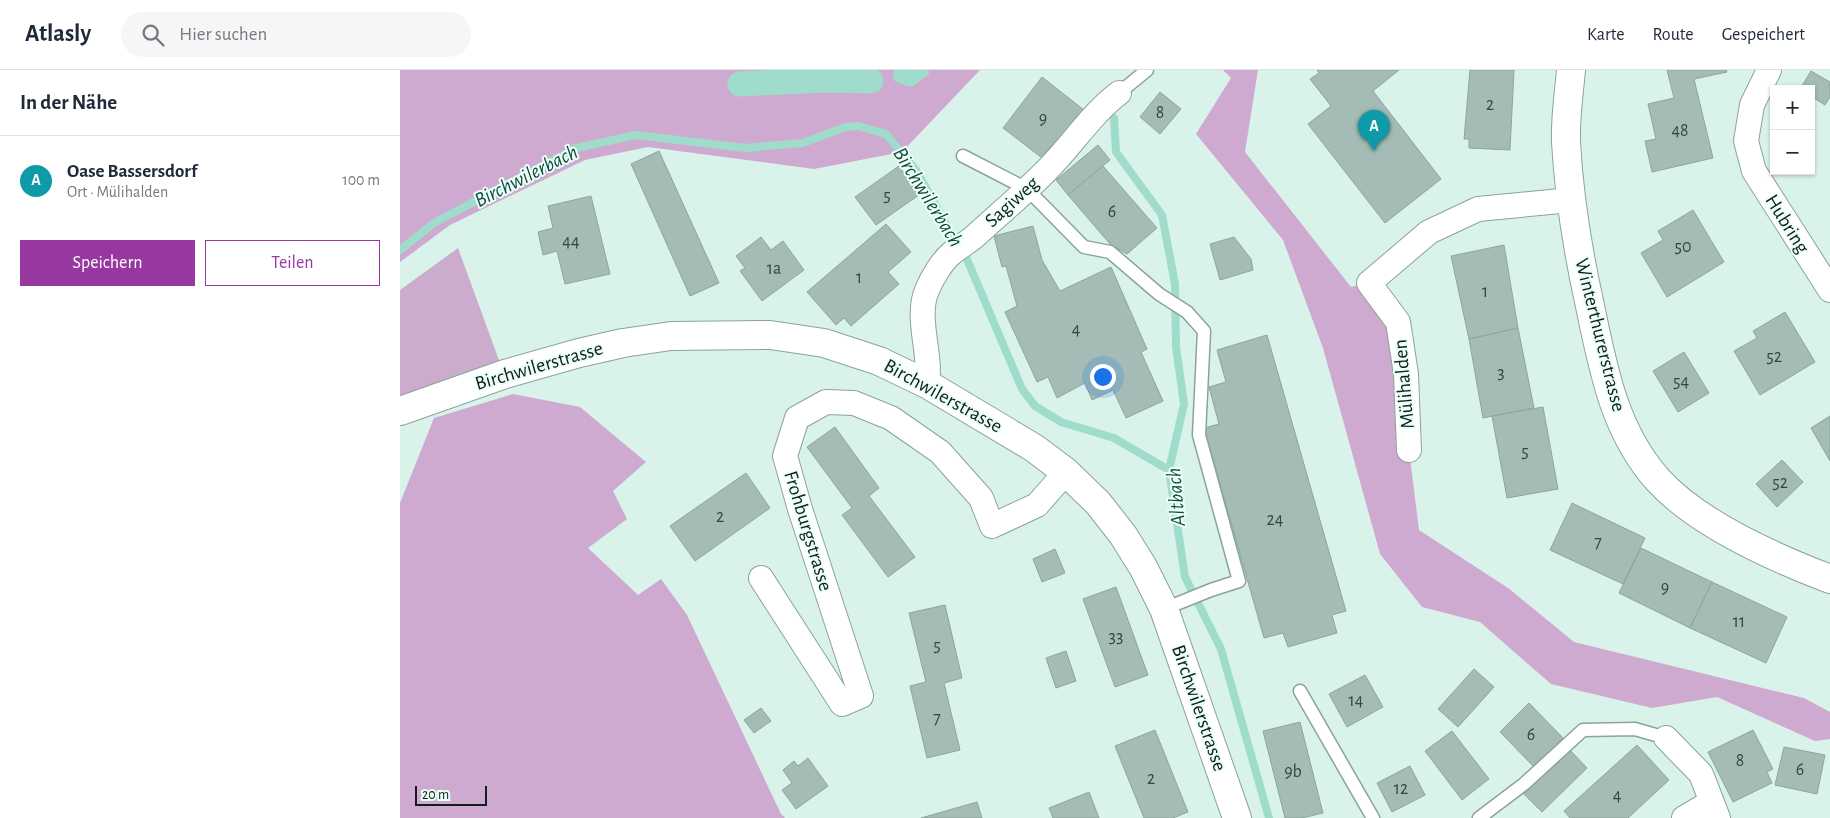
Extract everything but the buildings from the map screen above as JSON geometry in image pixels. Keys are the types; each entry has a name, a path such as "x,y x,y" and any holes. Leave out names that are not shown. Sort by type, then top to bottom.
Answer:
{"street":[{"name":"Winterthurerstrasse","path":"1571,70 1566,140 1571,200 1582,268 1602,365 1611,397 1623,427 1638,455 1658,480 1710,522 1786,562 1830,579"},
{"name":"Hubring","path":"1769,70 1752,105 1746,141 1754,171 1830,290"},
{"name":"Sagiweg","path":"927,384 929,370 922,306 927,289 940,267 1027,189 1069,146 1102,106 1119,92"},
{"name":"Mülihalden","path":"1409,450 1406,374 1398,322 1369,283 1429,232 1478,209 1571,200"},
{"name":"Birchwilerstrasse","path":"400,410 505,374 579,353 623,343 672,336 770,335 824,343 879,361 927,384 1026,443 1066,472 1098,503 1124,535 1143,568 1172,606 1237,818"},
{"name":"Frohburgstrasse","path":"761,578 842,704 861,696 806,528 785,456 797,418 826,402 854,403 890,418 940,452 981,498 992,526 1037,505 1066,472"},
{"path":"1666,738 1701,774 1715,810 1684,818"}],"lane":[{"name":"Sagiweg","path":"1119,92 1147,70"},
{"path":"963,156 1027,189 1084,247 1110,252 1159,294 1187,312 1204,331 1199,435 1238,581 1172,606"},
{"path":"1300,691 1373,818"},
{"path":"1479,818 1524,784 1583,730 1635,729 1666,738"}],"shaded area":[{"path":"400,70 980,70 902,152 814,169 648,147 585,160 450,225 400,262"},
{"path":"894,70 929,70 929,74 916,85 905,86 893,80"},
{"path":"1223,70 1258,70 1245,152 1351,287 1369,283 1398,322 1409,450 1419,530 1508,588 1574,642 1804,698 1830,712 1830,739 1815,741 1717,697 1652,708 1551,684 1480,622 1422,607 1380,554 1323,348 1283,240 1196,134 1231,78"},
{"path":"458,248 500,363 400,397 400,290"},
{"path":"513,394 580,407 646,462 613,491 627,519 588,548 638,595 661,579 687,615 781,814 785,818 400,818 400,503 434,418"}],"waterway":[{"path":"740,84 824,80 871,81"},
{"name":"Altbach","path":"1114,118 1116,152 1162,215 1175,284 1176,347 1184,404 1169,470 1185,577 1221,649 1269,818"},
{"name":"Birchwilerbach","path":"400,250 434,223 576,148 636,135 745,148 803,143 845,127 858,126 886,134 916,170 966,257 1022,389 1035,406 1061,422 1114,438 1169,470"}],"place":[{"name":"Oase Bassersdorf","path":"1374,151"}]}
